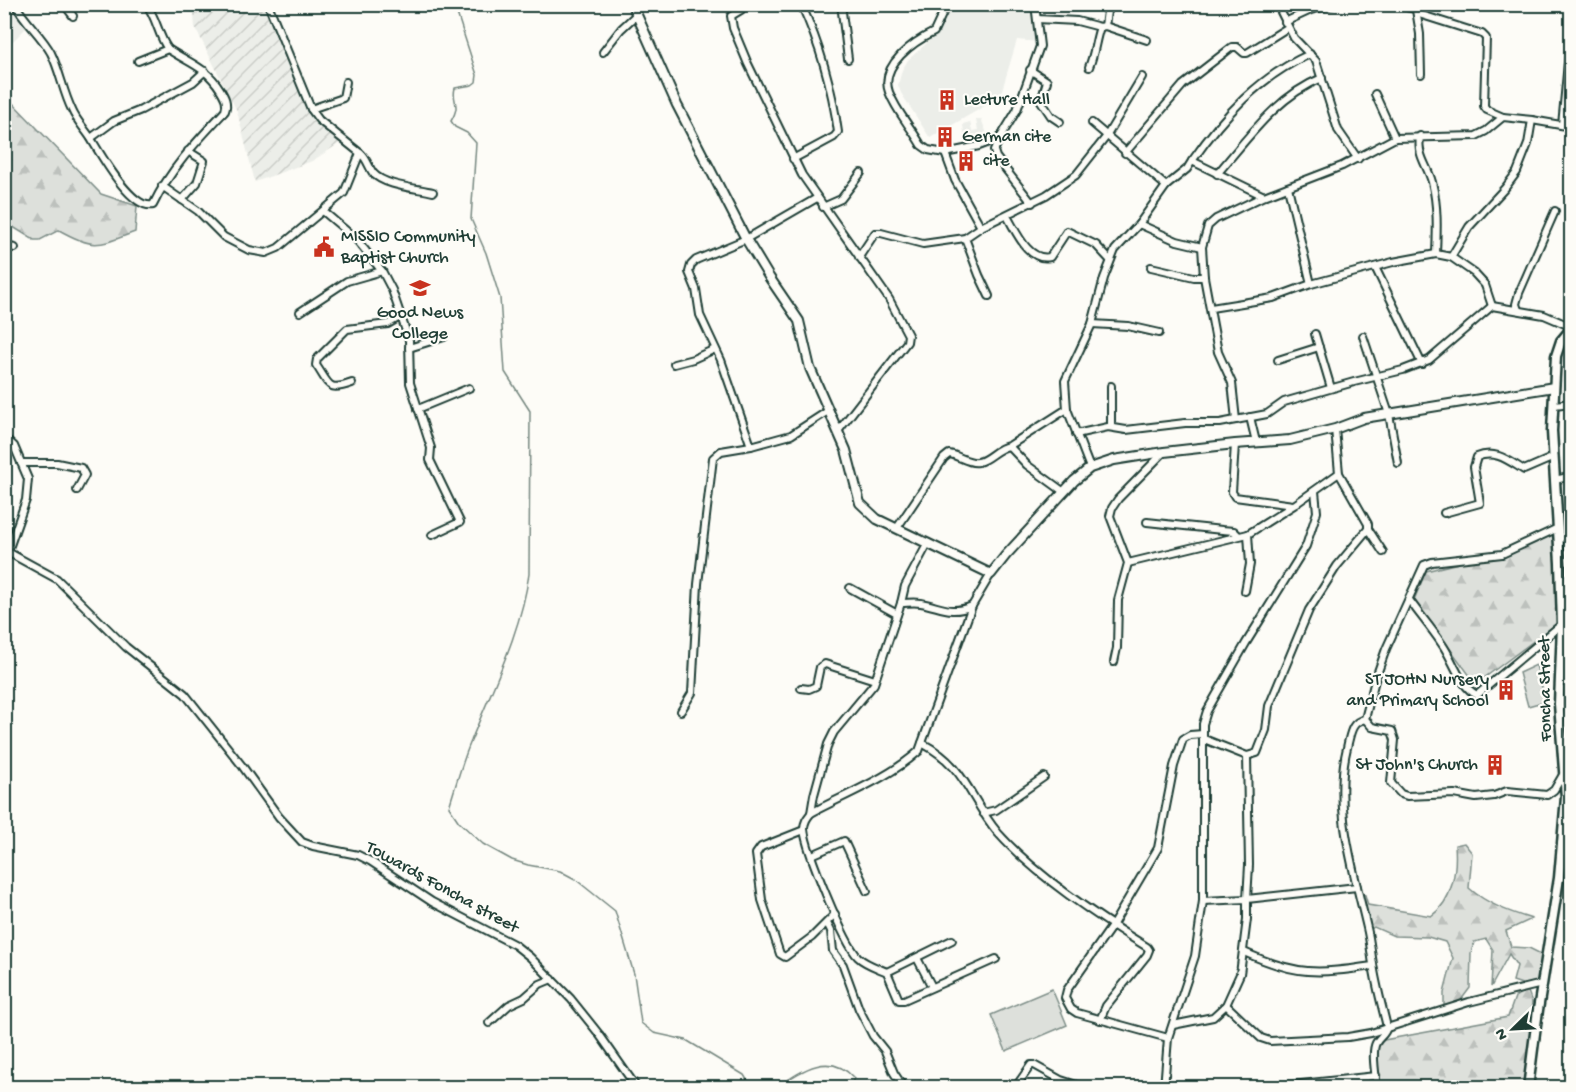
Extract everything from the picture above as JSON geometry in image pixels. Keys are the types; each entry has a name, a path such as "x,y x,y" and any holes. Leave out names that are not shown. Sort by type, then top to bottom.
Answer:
{"main road":[{"name":"Foncha Street","path":"1528,1088 1542,984 1568,837 1565,770 1568,756 1559,688 1562,624 1552,431 1556,356 1561,341 1572,327"}],"street":[{"path":"15,4 52,55 73,112 104,162 143,205 153,205 162,186 188,151 227,106 222,92 206,71 168,49 164,44 152,12 146,4"},
{"path":"64,4 73,16"},
{"path":"268,4 311,109 319,120 365,157 375,175 395,185 433,192"},
{"path":"632,4 676,105 746,238 799,321 810,368 828,411 839,430 851,464 857,496 862,505 876,519 991,574"},
{"path":"793,159 838,132 826,70 801,4"},
{"path":"841,4 848,59"},
{"path":"947,4 934,32 909,46 893,66 888,81 890,93 921,145 928,150 945,153 979,146 1000,138"},
{"path":"1032,203 996,157 994,151 1017,110 1040,46 1035,4"},
{"path":"1089,67 1096,51 1095,43 1108,4"},
{"path":"1277,4 1286,25 1299,44 1316,61 1338,130 1358,159"},
{"path":"1125,153 1178,91 1208,64 1232,47 1237,47 1244,54 1247,53 1311,10 1335,4"},
{"path":"1392,4 1415,7 1422,15 1482,34 1486,39 1484,106 1486,110 1503,117 1572,127"},
{"path":"1415,7 1420,34 1421,74"},
{"path":"741,9 731,16 733,28 793,159 823,207 889,299 908,335 907,342 839,430"},
{"path":"603,52 621,28 636,15"},
{"path":"1037,19 1077,21 1147,40"},
{"path":"138,61 168,49"},
{"path":"1562,125 1569,52"},
{"path":"1090,468 1067,409 1065,381 1092,324 1110,260 1166,186 1187,169 1212,133 1263,80 1310,54"},
{"path":"1030,70 1047,81 1041,101 1051,116 1060,122"},
{"path":"91,138 114,121 141,110 193,82 206,71"},
{"path":"859,257 875,233 923,244 965,238 981,227 1032,203 1076,175 1106,136 1142,77"},
{"path":"1217,174 1288,96 1322,78"},
{"path":"311,109 343,98 346,82"},
{"path":"1375,94 1395,138"},
{"path":"1236,420 1232,383 1218,352 1204,277 1202,247 1209,226 1216,219 1264,196 1331,171 1395,138 1476,136 1503,117"},
{"path":"1451,257 1469,227 1517,172 1528,144 1532,120"},
{"path":"1092,123 1166,186"},
{"path":"1420,136 1419,151 1431,180 1437,214 1436,254"},
{"path":"182,200 196,183 204,161 188,151"},
{"path":"162,186 198,211 224,237 237,245 257,253 272,252 348,189 360,153"},
{"path":"945,153 955,180 981,227"},
{"path":"1192,161 1264,196"},
{"path":"823,207 841,199 861,173"},
{"path":"1288,187 1311,284"},
{"path":"751,446 716,349 700,315 696,289 690,272 691,265 696,260 746,238 817,198"},
{"path":"1518,310 1516,304 1519,293 1555,211"},
{"path":"323,212 356,239 382,271 392,290 407,335 409,377 431,448 430,460 460,522 432,536"},
{"path":"1007,216 1032,254 1044,258 1050,257 1067,231 1096,246 1110,260"},
{"path":"1138,224 1177,241 1202,247"},
{"path":"965,238 978,275 989,296"},
{"path":"4,246 15,248"},
{"path":"1211,308 1274,298 1311,284 1436,254 1451,257 1474,273 1485,285 1492,306"},
{"path":"1151,267 1194,277 1204,277"},
{"path":"1375,267 1422,364"},
{"path":"300,312 347,281 382,271"},
{"path":"1492,306 1544,315 1572,327"},
{"path":"1076,434 1111,426 1126,430 1179,423 1220,423 1267,414 1284,402 1422,364 1437,355 1492,306"},
{"path":"352,383 338,388 332,387 316,365 317,359 347,329 388,324 400,317"},
{"path":"1092,324 1128,326 1160,333"},
{"path":"1315,334 1331,388"},
{"path":"1363,336 1389,414 1398,463"},
{"path":"409,348 444,337"},
{"path":"1278,360 1319,347"},
{"path":"674,364 716,349"},
{"path":"1111,386 1111,426"},
{"path":"996,959 899,1000 887,972 859,957 842,931 812,855 804,830 805,821 811,813 909,759 919,751 972,606 991,574 1006,555 1064,492 1090,468 1114,460 1164,452 1290,440 1335,429 1364,418 1554,387"},
{"path":"418,409 469,388"},
{"path":"1554,405 1572,403"},
{"path":"897,528 944,458 950,454 974,463 980,462 1067,409"},
{"path":"681,711 692,693 698,584 713,458 721,451 751,446 791,435 828,411"},
{"path":"1250,417 1256,442"},
{"path":"1335,429 1339,473 1368,524 1368,529 1383,552"},
{"path":"4,437 14,446 28,479 26,500 6,550"},
{"path":"1235,444 1232,492 1235,497 1294,505"},
{"path":"1009,446 1027,465 1064,492"},
{"path":"1114,662 1117,648 1118,600 1128,563 1110,516 1118,499 1164,452"},
{"path":"1444,513 1480,502 1474,467 1480,455 1502,456 1524,470 1554,457"},
{"path":"21,463 57,463 81,468 85,475 77,490"},
{"path":"1128,563 1248,534 1339,473"},
{"path":"1555,480 1572,476"},
{"path":"1164,1088 1168,1038 1195,956 1203,901 1203,724 1207,711 1306,546 1317,512 1314,491"},
{"path":"1148,522 1234,531 1238,535"},
{"path":"1365,719 1386,650 1424,566 1432,562 1502,554 1558,528"},
{"path":"1168,1038 1077,1013 1071,1009 1065,998 1067,990 1112,926 1158,848 1180,746 1186,737 1204,737 1247,756 1257,753 1266,730 1269,706 1309,610 1337,566 1368,529"},
{"path":"1245,591 1250,564 1248,534"},
{"path":"1559,538 1572,535"},
{"path":"811,813 831,737 875,680 905,586 928,543"},
{"name":"Towards Foncha street","path":"6,550 57,579 126,647 185,694 243,766 286,825 302,842 358,855 379,865 432,902 515,945 530,957 599,1034 637,1088"},
{"path":"850,588 897,614"},
{"path":"1561,597 1572,592"},
{"path":"1410,601 1442,643 1463,682 1474,694 1477,694 1562,624 1572,621"},
{"path":"901,603 918,603 946,611 961,610 972,606"},
{"path":"801,688 809,689 816,686 820,667 825,664 875,680"},
{"path":"1365,719 1372,727 1392,731 1395,740 1391,783 1401,794 1407,796 1454,794 1476,798 1494,796 1507,791 1547,795 1554,790 1565,770"},
{"path":"1365,719 1357,721 1352,726 1345,756 1341,793 1357,887 1387,1027 1374,1050 1377,1088"},
{"path":"922,744 937,751 958,771 982,813 1030,863 1058,887 1149,950 1106,1006 1100,1020"},
{"path":"1173,1025 1214,1017 1226,1005 1240,974 1244,952 1249,865 1247,756"},
{"path":"982,813 996,810 1044,777"},
{"path":"804,830 757,850 756,860 762,900 782,957 805,943 835,914"},
{"path":"812,855 844,842 867,891"},
{"path":"1203,901 1247,899 1357,887"},
{"path":"827,923 831,931 833,951 843,965 859,1009 885,1051 894,1073 904,1088"},
{"path":"887,972 952,940"},
{"path":"1244,952 1269,963 1311,973 1373,966"},
{"path":"917,958 932,987"},
{"path":"489,1023 509,1005 520,1001 540,984 552,979"},
{"path":"1226,1005 1261,1038 1270,1041 1347,1037 1371,1033 1468,1002 1542,984"},
{"path":"1015,1088 1030,1065 1034,1065 1061,1080 1086,1088"},
{"path":"1263,1088 1376,1076"}],"shaded area":[{"path":"5,4 9,5 26,28 5,49"},
{"path":"193,5 265,5 310,115 318,124 343,141 312,161 255,182 237,111 195,27"},
{"path":"949,5 1035,5 1039,42 1017,40 1002,90 990,103 930,138 898,85 902,70 908,60 938,33"},
{"path":"981,119 988,136 965,142 963,124 970,122 972,131 978,130 976,120"}],"green space":[{"path":"4,94 101,194 137,206 135,232 97,244 81,241 59,230 40,240 34,240 5,222"},
{"path":"1556,530 1559,622 1476,684 1414,600 1426,571 1511,550"},
{"path":"1536,665 1546,701 1528,706 1519,673"},
{"path":"1464,843 1472,853 1469,888 1483,899 1499,907 1532,919 1506,931 1511,947 1529,948 1547,957 1542,984 1531,987 1513,981 1517,966 1509,954 1491,987 1493,950 1486,939 1474,942 1471,953 1470,988 1458,1004 1444,1007 1444,993 1453,958 1445,942 1428,937 1394,936 1374,927 1368,931 1359,889 1365,895 1368,905 1431,916 1449,894 1454,874 1455,845"},
{"path":"1052,989 1067,1025 1006,1051 991,1015"},
{"path":"1527,989 1532,1002 1527,1087 1378,1088 1377,1051 1378,1045 1384,1040 1508,1017 1515,997"}],"waterway":[{"path":"454,4 477,75 476,82 472,85 455,88 456,110 451,121 455,127 467,133 476,143 471,219 486,253 500,298 505,372 530,411 529,574 513,638 468,749 449,807 459,822 483,844 512,860 560,871 575,879 615,911 634,974 641,1023 654,1033 686,1040 744,1075 752,1088"},
{"path":"776,1088 805,1070 825,1064 835,1065 854,1078 850,1088"}],"place":[{"name":"Lecture Hall","path":"947,100"},
{"name":"German cite","path":"945,137"},
{"name":"cite","path":"966,161"},
{"name":"MISSIO Community Baptist Church","path":"324,247"},
{"name":"Good News College","path":"420,288"},
{"name":"ST JOHN Nursery and Primary School","path":"1506,690"},
{"name":"St John's Church","path":"1495,765"}]}
